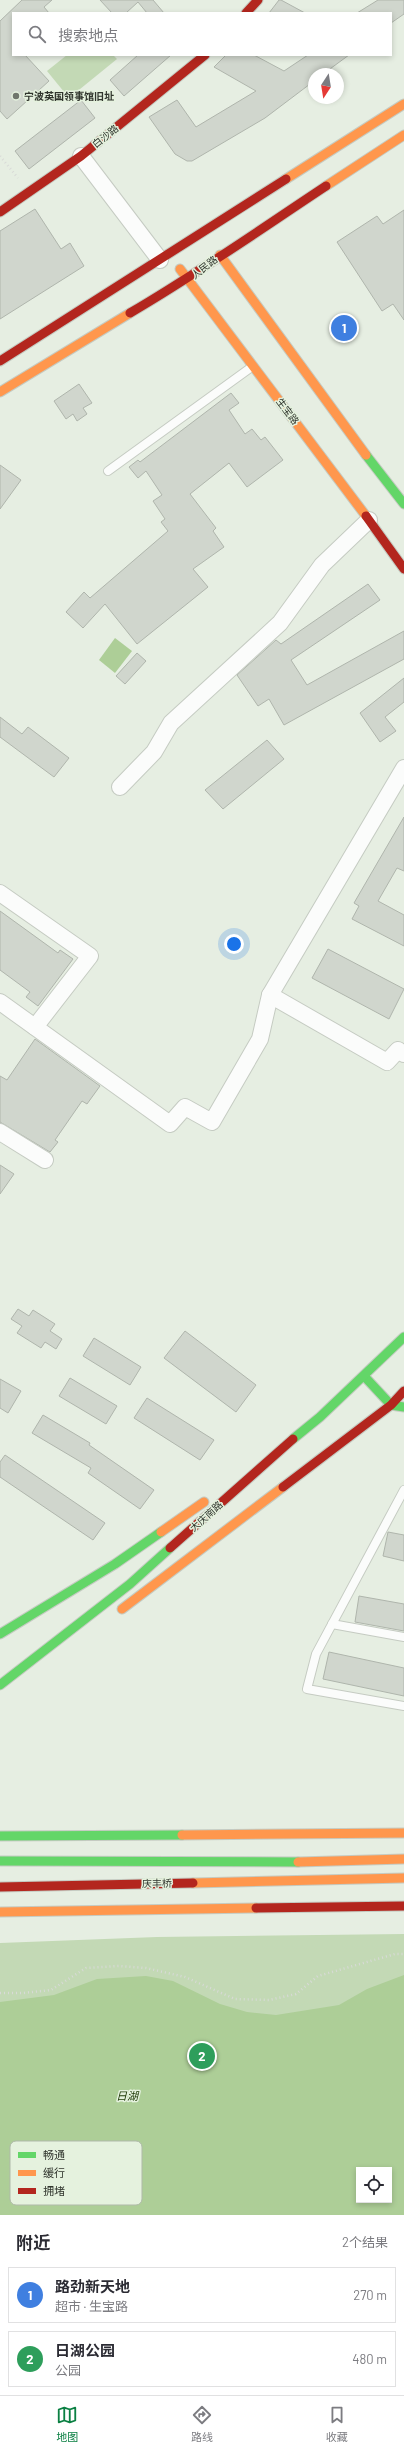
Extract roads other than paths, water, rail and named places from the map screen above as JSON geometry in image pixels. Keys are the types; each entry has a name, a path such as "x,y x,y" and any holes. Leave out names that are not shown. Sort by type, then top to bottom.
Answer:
{"main road":[{"path":"247,12 258,0"},
{"name":"白沙路","path":"0,212 81,156 204,56"},
{"path":"0,361 165,258 404,104"},
{"name":"人民路","path":"0,392 27,374 188,279 220,255 404,135"},
{"path":"220,255 402,496"},
{"name":"生宝路","path":"165,258 188,279 369,520 404,569"},
{"name":"大庆南路","path":"0,1685 130,1584 279,1450 320,1417 404,1337"},
{"path":"364,1376 391,1404 404,1407"},
{"path":"112,1616 391,1404 404,1391"},
{"path":"0,1634 115,1564 279,1450"},
{"path":"0,1675 22,1667"},
{"path":"0,1836 404,1833"},
{"path":"0,1860 309,1862 404,1859"},
{"name":"庆丰桥","path":"0,1887 404,1878"},
{"path":"0,1912 404,1906"}],"street":[{"path":"81,156 165,258"},
{"path":"120,787 154,752 171,723 280,623 322,565 369,520"},
{"path":"0,1002 170,1124 185,1107 212,1122 260,1039 270,995 404,768"},
{"path":"0,893 90,956 35,1026"},
{"path":"270,995 387,1062 398,1050 404,1054"},
{"path":"0,1132 45,1160"}],"lane":[{"path":"108,471 254,366"},
{"path":"404,1490 400,1505 316,1654 307,1688 404,1706"},
{"path":"332,1624 404,1637"}],"water":[{"path":"115,638 132,651 115,673 99,660"},
{"name":"日湖","path":"404,1975 404,2215 0,2215 0,2002 54,1995 97,1979 146,1976 173,1981 220,2004 247,2012 276,2015 339,2005 367,1989"}],"place":[{"name":"宁波英国领事馆旧址","path":"16,96"},
{"name":"路劲新天地","path":"344,328"},
{"name":"日湖公园","path":"202,2056"}]}
